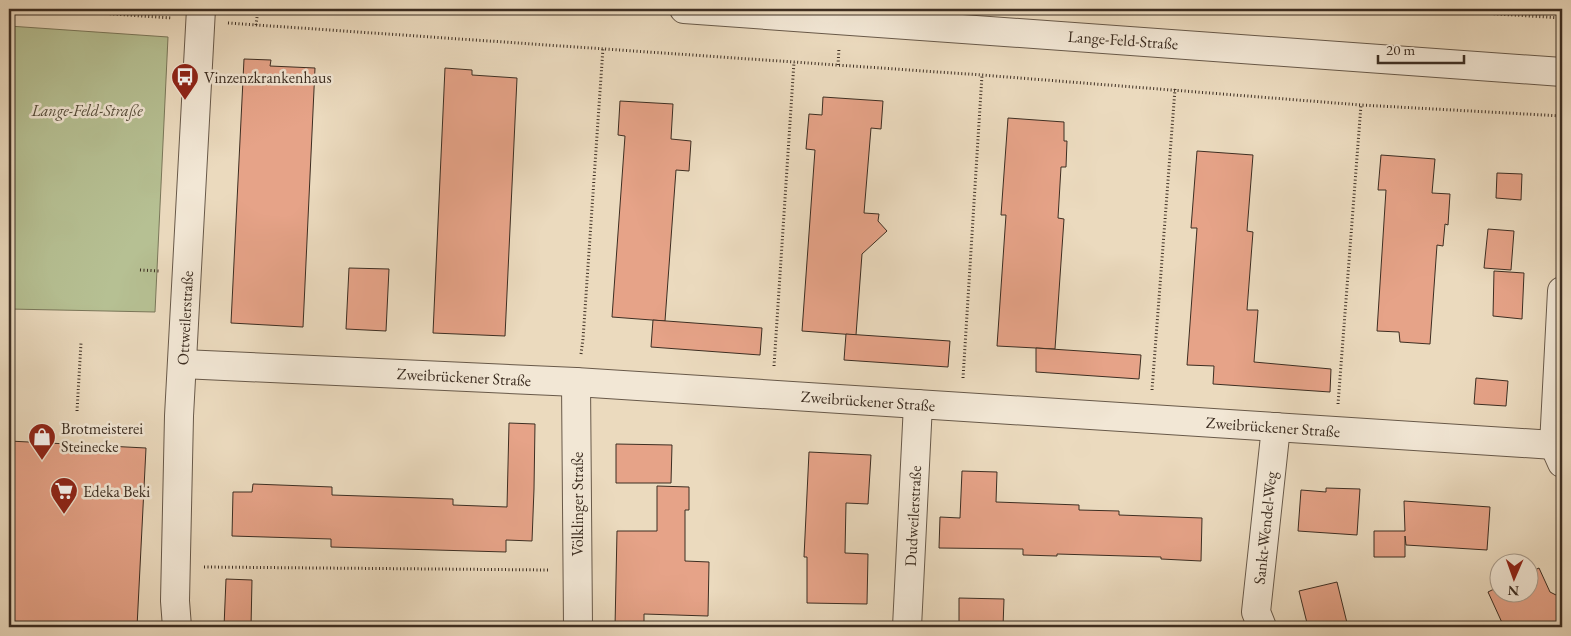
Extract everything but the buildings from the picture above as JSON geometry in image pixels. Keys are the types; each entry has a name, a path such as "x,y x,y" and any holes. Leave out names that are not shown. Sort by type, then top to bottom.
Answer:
{"street":[{"name":"Lange-Feld-Straße","path":"684,9 841,14 1562,72"},
{"name":"Ottweilerstraße","path":"177,627 175,601 182,364 200,15"},
{"path":"1558,454 1562,307"},
{"name":"Zweibrückener Straße","path":"182,364 576,382 961,406 1336,431 1558,454"},
{"name":"Völklinger Straße","path":"576,382 578,627"},
{"name":"Dudweilerstraße","path":"907,627 918,404"},
{"name":"Sankt-Wendel-Weg","path":"1262,627 1256,612 1276,427"}],"path":[{"path":"40,9 200,15 256,25 982,75 1361,105 1562,116"},
{"path":"256,25 258,9"},
{"path":"1417,9 1562,18"},
{"path":"1502,9 1504,14"},
{"path":"576,382 583,339 603,48"},
{"path":"772,394 794,62"},
{"path":"961,406 982,75"},
{"path":"1150,419 1175,89"},
{"path":"1336,431 1361,105"},
{"path":"77,411 81,343"},
{"path":"176,566 578,570"}],"green space":[{"name":"Lange-Feld-Straße","path":"9,26 168,37 155,312 9,309"}],"place":[{"name":"Vinzenzkrankenhaus","path":"185,101"},
{"name":"Brotmeisterei Steinecke","path":"42,461"},
{"name":"Edeka Beki","path":"64,515"}]}
